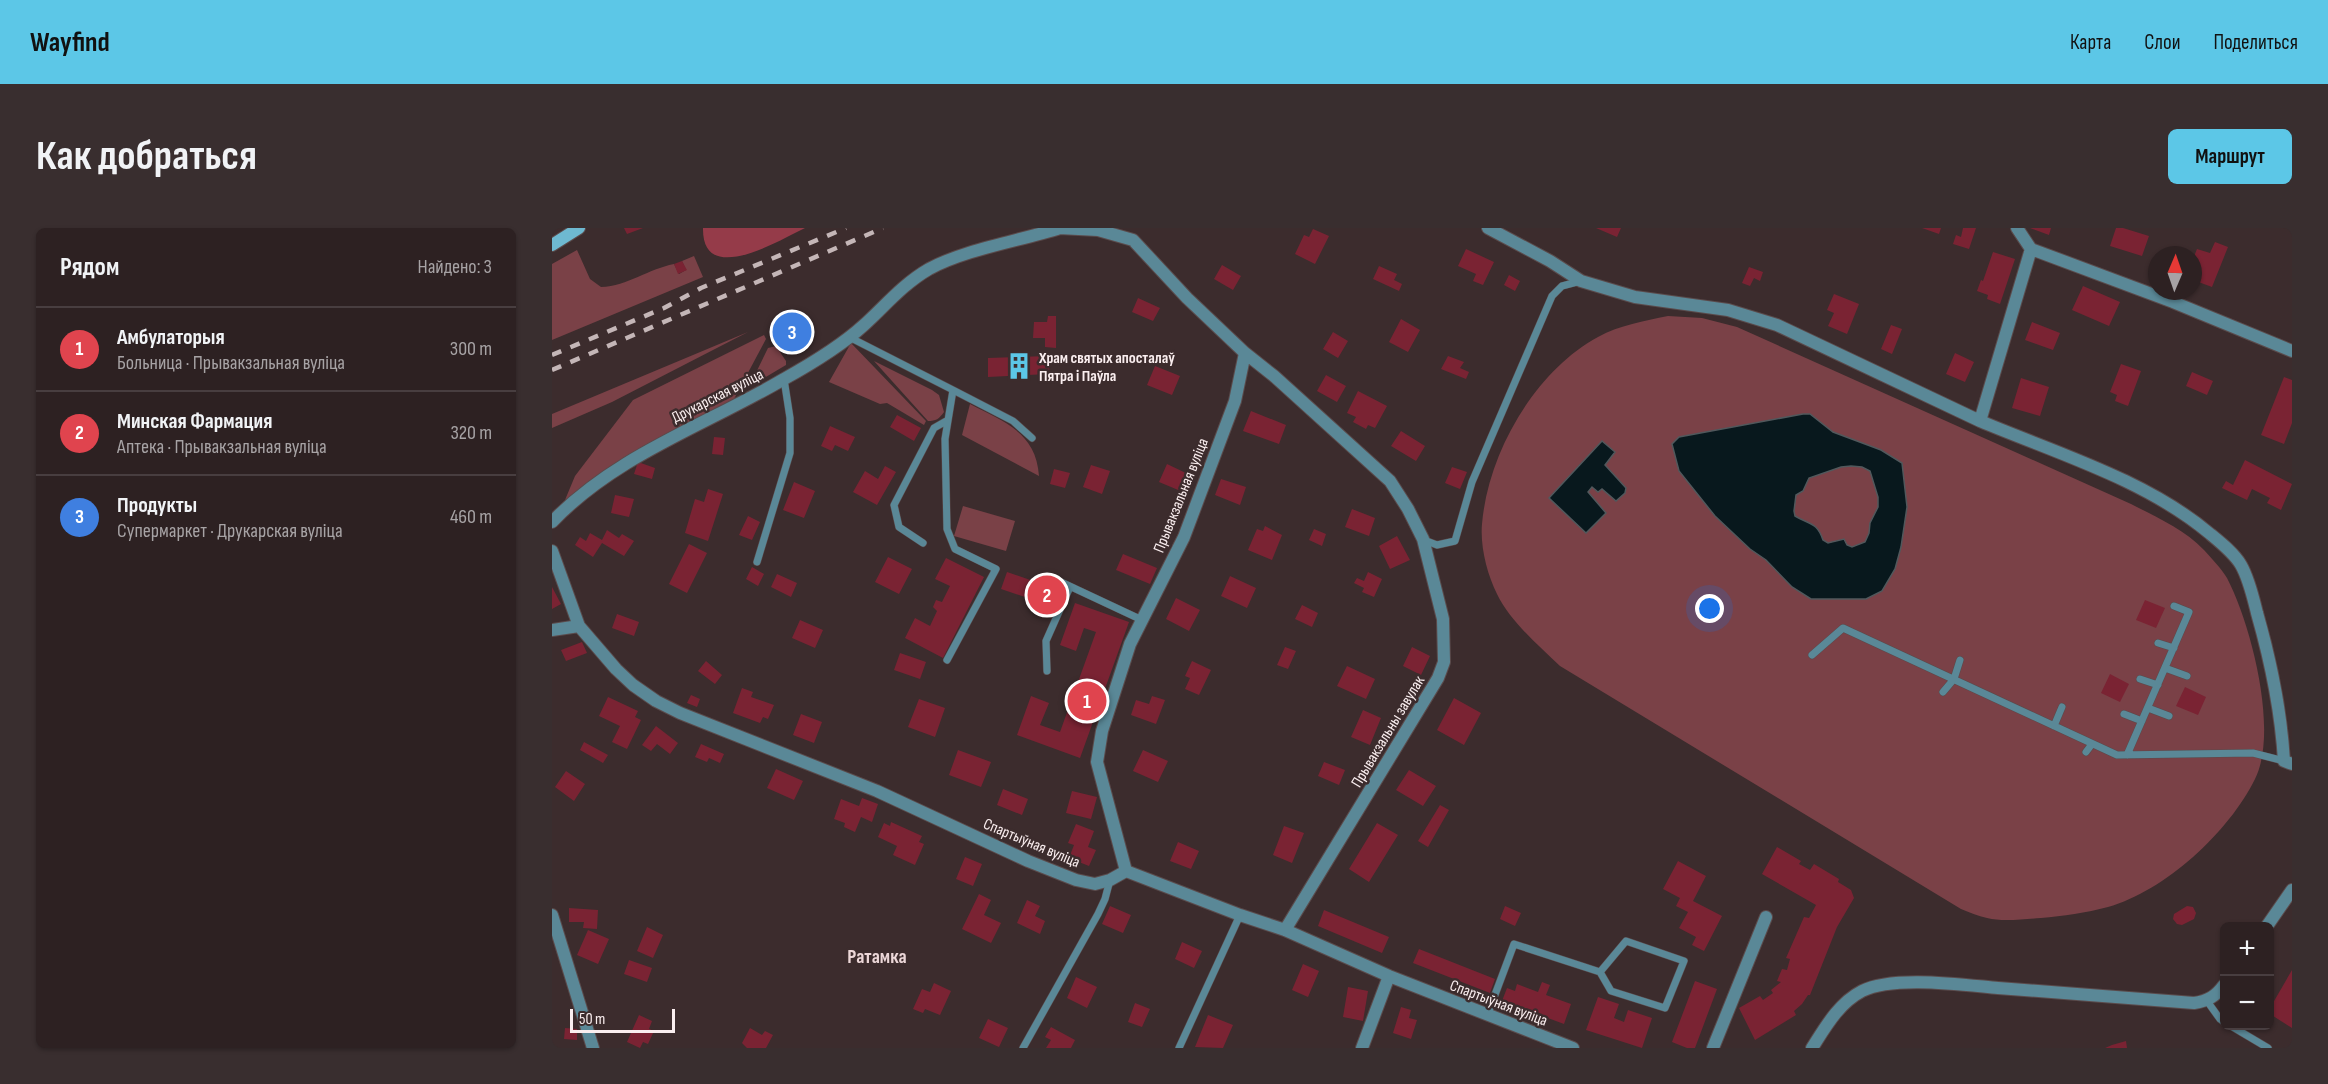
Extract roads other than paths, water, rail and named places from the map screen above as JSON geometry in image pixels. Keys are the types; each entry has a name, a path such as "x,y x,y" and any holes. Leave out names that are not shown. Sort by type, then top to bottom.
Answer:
{"street":[{"path":"552,245 579,228"},
{"path":"1059,228 1131,234 1187,298 1245,353"},
{"name":"Друкарская вуліца","path":"552,522 577,499 644,453 784,379 849,337 891,296 929,269 955,258 1059,228"},
{"path":"1488,228 1581,280 1635,297 1728,310 1777,325 1980,421 2148,491 2191,517 2222,543 2241,564 2267,648 2288,762"},
{"path":"2018,228 2031,249 2174,302 2292,351"},
{"path":"1980,421 2031,249"},
{"name":"Прывакзальны завулак","path":"1245,353 1274,376 1390,482 1408,509 1423,539 1443,619 1444,662 1438,678 1284,930"},
{"name":"Прывакзальная вуліца","path":"1126,871 1097,762 1102,731 1130,644 1184,537 1235,401 1245,353"},
{"name":"Спартыўная вуліца","path":"552,551 579,626 633,685 656,701 680,713 877,791 1028,861 1076,880 1095,884 1110,880 1126,871 1284,930 1389,976 1573,1048"},
{"path":"552,630 579,626"},
{"path":"2270,922 2292,890"},
{"path":"552,915 593,1048"},
{"path":"1713,1048 1766,917"},
{"path":"1362,1048 1389,976"},
{"path":"1812,1048 1832,1017 1851,997 1864,989 1893,984 1943,984 2194,1003 2207,1000 2220,991"}],"lane":[{"path":"1423,539 1437,545 1455,541 1472,482 1552,296 1562,285 1581,280"},
{"path":"849,337 1013,421 1032,438"},
{"path":"757,562 790,453 790,418 784,379"},
{"path":"947,660 996,568 955,549 947,529 945,439 952,390"},
{"path":"923,543 898,527 894,505 934,428 948,420"},
{"path":"1047,671 1046,641 1066,585 1142,620"},
{"path":"2127,755 2189,612 2174,606"},
{"path":"1812,656 1843,628 2117,755 2253,753 2288,762"},
{"path":"2158,643 2174,648"},
{"path":"1943,692 1954,679 1960,660"},
{"path":"2165,668 2187,676"},
{"path":"2140,679 2158,685"},
{"path":"2054,726 2062,707"},
{"path":"2148,708 2169,716"},
{"path":"2124,714 2142,721"},
{"path":"2086,752 2092,744"},
{"path":"1023,1048 1098,914 1110,880"},
{"path":"1179,1048 1240,915"},
{"path":"1487,1016 1514,944 1599,972 1611,991 1665,1008 1684,961 1626,941 1599,972"},
{"path":"2207,1000 2220,1019"},
{"path":"2238,1030 2268,1048"}],"railway":[{"path":"552,355 664,308 701,288 846,228"},
{"path":"552,370 883,228"}],"place":[{"name":"Продукты","path":"792,332"},
{"name":"Храм святых апосталаў Пятра і Паўла","path":"1019,366"},
{"name":"Минская Фармация","path":"1047,595"},
{"name":"Амбулаторыя","path":"1087,701"}],"district":[{"name":"Ратамка","path":"877,956"}]}
